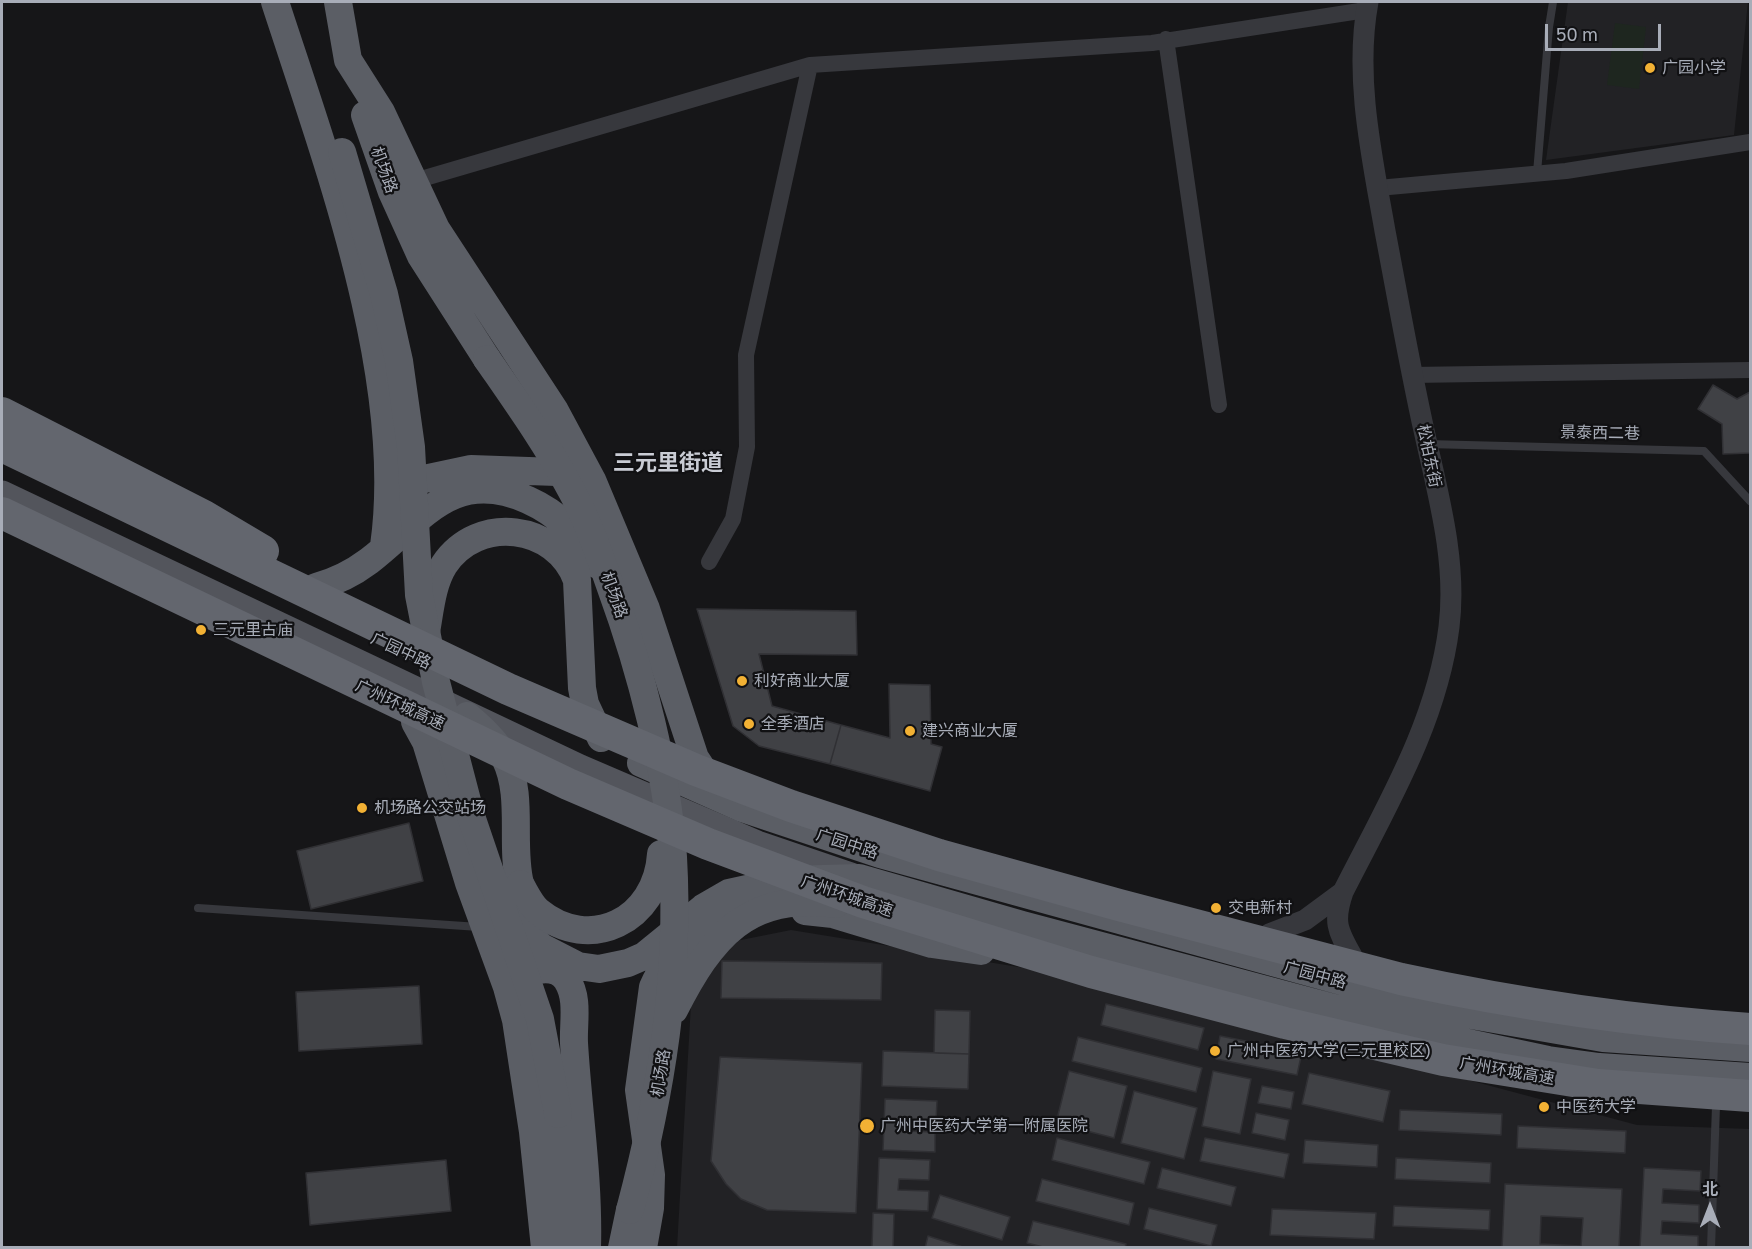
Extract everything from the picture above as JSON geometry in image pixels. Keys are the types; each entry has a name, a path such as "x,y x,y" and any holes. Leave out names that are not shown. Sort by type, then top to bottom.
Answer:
{"highway":[{"path":"276,2 329,174 366,311 382,399 389,486 384,546"},
{"name":"机场路","path":"296,2 384,294 399,361 411,447 418,595 413,636 481,847 540,1019 558,1114 568,1248"},
{"name":"机场路","path":"325,2 348,60 378,156 406,224 438,286 546,445 571,489 598,550 639,673 664,792 673,878 672,974 659,1090 622,1248"},
{"path":"338,2 348,60 381,112 411,182 436,229 555,411 582,461 634,575 695,758 710,781 742,808"},
{"path":"2,413 204,516 508,689 696,770 848,826 1014,876 1316,958 1465,993 1618,1018 1750,1029"},
{"path":"10,445 413,636"},
{"path":"389,486 471,469 557,472 582,461"},
{"path":"316,587 334,582 370,561 422,512 439,502 481,490 514,494 537,504 579,536 611,587"},
{"name":"广州环城高速","path":"2,513 579,789 708,844 862,902 1091,972 1285,1023 1443,1060 1598,1085 1750,1096"},
{"path":"413,636 438,576 445,564 467,542 485,534 509,531 539,538 563,554 571,564 577,580 585,704 605,747"},
{"path":"468,716 494,742 508,766 514,797 516,867 520,884 536,909 552,921 579,930 603,929 621,922 636,911 654,890 660,860 664,792"},
{"path":"414,722 426,742 469,883 507,987 523,1056 545,1248"},
{"name":"广园中路","path":"605,747 742,808 936,871 1382,994 1454,1012 1549,1030 1659,1044 1750,1048"},
{"path":"481,847 511,908 541,947 560,958 589,969 611,968 651,952 703,908 729,893 789,880 859,878"},
{"name":"广园中路","path":"859,878 1022,925 1380,1022 1548,1060 1641,1071 1750,1077"},
{"path":"668,1022 704,956 734,925 753,913 797,901 836,904 981,951"},
{"path":"643,1248 650,1208 651,1175 639,1090 653,987 657,975 676,954 704,933 744,917 807,910 851,919 932,944 981,951"},
{"path":"507,987 516,978 531,971 551,970 566,979 573,994 574,1042 586,1174 587,1248"}],"main road":[{"path":"2,432 10,445 110,484 316,587"},
{"name":"广园中路","path":"2,459 139,527 605,747"},
{"path":"110,484 139,527"},
{"name":"广园中路","path":"2,494 350,662 706,823 768,848 859,878"},
{"path":"2,520 414,722"},
{"path":"82,558 127,555"},
{"path":"250,579 316,587"},
{"path":"245,611 296,664 350,662 414,722"},
{"path":"695,758 843,813 985,856 1131,898 1352,956 1449,979 1570,1001 1640,1010 1750,1018"},
{"path":"936,871 985,856"},
{"path":"1062,905 1131,898"},
{"path":"1022,925 1048,970"},
{"path":"1191,942 1230,942 1269,934"},
{"path":"981,951 1148,998 1337,1047 1475,1076 1596,1095 1750,1107"},
{"path":"1352,956 1382,994"},
{"path":"1148,998 1204,975"}],"street":[{"path":"411,182 810,65 999,55 1152,43 1367,6"},
{"name":"松柏东街","path":"1343,892 1416,746 1442,669 1449,626 1450,563 1411,375 1378,188 1364,90 1367,6"},
{"path":"1166,39 1218,405"},
{"path":"709,562 733,519 747,447 746,355 810,65"},
{"path":"1378,188 1537,173 1750,142"},
{"path":"1411,375 1750,370"},
{"path":"1269,934 1305,920 1343,892"},
{"path":"1343,892 1336,913 1337,925 1352,956"}],"lane":[{"path":"1537,173 1548,27 1553,2"},
{"name":"景泰西二巷","path":"1427,444 1704,451 1750,501"},
{"path":"198,908 485,928"},
{"path":"1711,1248 1716,1106"}],"shaded area":[{"name":"广园小学","path":"1568,2 1748,2 1734,135 1546,160"},
{"path":"1615,23 1646,27 1639,89 1607,85"},
{"path":"791,930 1086,978 1637,1125 1750,1129 1750,1247 677,1248 691,1004 726,943"}],"building":[{"path":"1713,385 1737,399 1750,392 1750,453 1723,454 1722,424 1698,409"},
{"name":"利好商业大厦","path":"697,609 856,611 857,655 759,654 772,706 841,725 830,764 759,746 733,726"},
{"name":"建兴商业大厦","path":"889,684 930,685 931,744 942,747 930,791 830,764 841,725 890,738"},
{"path":"409,823 423,881 311,909 297,851"},
{"path":"722,961 882,963 881,1000 721,998"},
{"path":"419,986 422,1044 299,1051 296,992"},
{"path":"1106,1004 1204,1028 1198,1050 1101,1025"},
{"path":"935,1010 970,1011 969,1054 934,1053"},
{"path":"1220,1036 1302,1052 1297,1075 1216,1059"},
{"path":"1078,1037 1202,1068 1196,1092 1072,1061"},
{"path":"883,1051 969,1054 968,1089 882,1086"},
{"path":"720,1057 862,1063 856,1213 767,1210 741,1199 726,1184 711,1161"},
{"path":"1069,1071 1127,1086 1114,1138 1056,1123"},
{"path":"1213,1071 1251,1079 1240,1134 1202,1126"},
{"path":"1309,1073 1390,1091 1383,1122 1302,1104"},
{"path":"1262,1086 1294,1092 1291,1109 1258,1103"},
{"path":"1134,1091 1197,1108 1184,1159 1121,1143"},
{"path":"885,1099 937,1101 936,1121 905,1120 905,1131 935,1132 935,1152 883,1150"},
{"path":"1400,1110 1502,1114 1501,1135 1399,1130"},
{"path":"1256,1113 1289,1120 1285,1140 1252,1133"},
{"path":"1518,1126 1626,1131 1625,1153 1517,1148"},
{"path":"1057,1138 1150,1162 1144,1184 1052,1160"},
{"path":"1205,1138 1289,1154 1284,1178 1200,1161"},
{"path":"1305,1140 1378,1145 1377,1167 1303,1163"},
{"path":"879,1158 930,1160 929,1180 899,1179 898,1190 929,1191 928,1211 877,1209"},
{"path":"1396,1158 1491,1163 1490,1183 1395,1179"},
{"path":"446,1160 451,1211 310,1225 306,1173"},
{"path":"1162,1168 1236,1187 1231,1206 1157,1188"},
{"path":"1644,1168 1701,1171 1700,1191 1663,1189 1662,1203 1699,1205 1699,1223 1662,1221 1661,1234 1698,1236 1698,1248 1640,1248"},
{"path":"1042,1179 1134,1203 1129,1225 1036,1201"},
{"path":"1505,1184 1622,1189 1619,1248 1502,1248","holes":["1541,1216 1583,1218 1581,1246 1540,1244"]},
{"path":"940,1195 1010,1217 1002,1240 932,1218"},
{"path":"1394,1206 1490,1210 1489,1230 1393,1226"},
{"path":"1149,1208 1217,1225 1211,1246 1144,1229"},
{"path":"1272,1209 1376,1213 1374,1239 1270,1235"},
{"path":"873,1213 894,1214 893,1248 872,1248"},
{"path":"1033,1221 1126,1244 1125,1248 1047,1248 1027,1243"},
{"path":"928,1236 966,1248 925,1248"}],"place":[{"name":"广园小学","path":"1650,68"},
{"name":"三元里古庙","path":"201,630"},
{"name":"利好商业大厦","path":"742,681"},
{"name":"全季酒店","path":"749,724"},
{"name":"建兴商业大厦","path":"910,731"},
{"name":"机场路公交站场","path":"362,808"},
{"name":"交电新村","path":"1216,908"},
{"name":"广州中医药大学(三元里校区)","path":"1215,1051"},
{"name":"中医药大学","path":"1544,1107"},
{"name":"广州中医药大学第一附属医院","path":"867,1126"}],"district":[{"name":"三元里街道","path":"668,463"}]}
